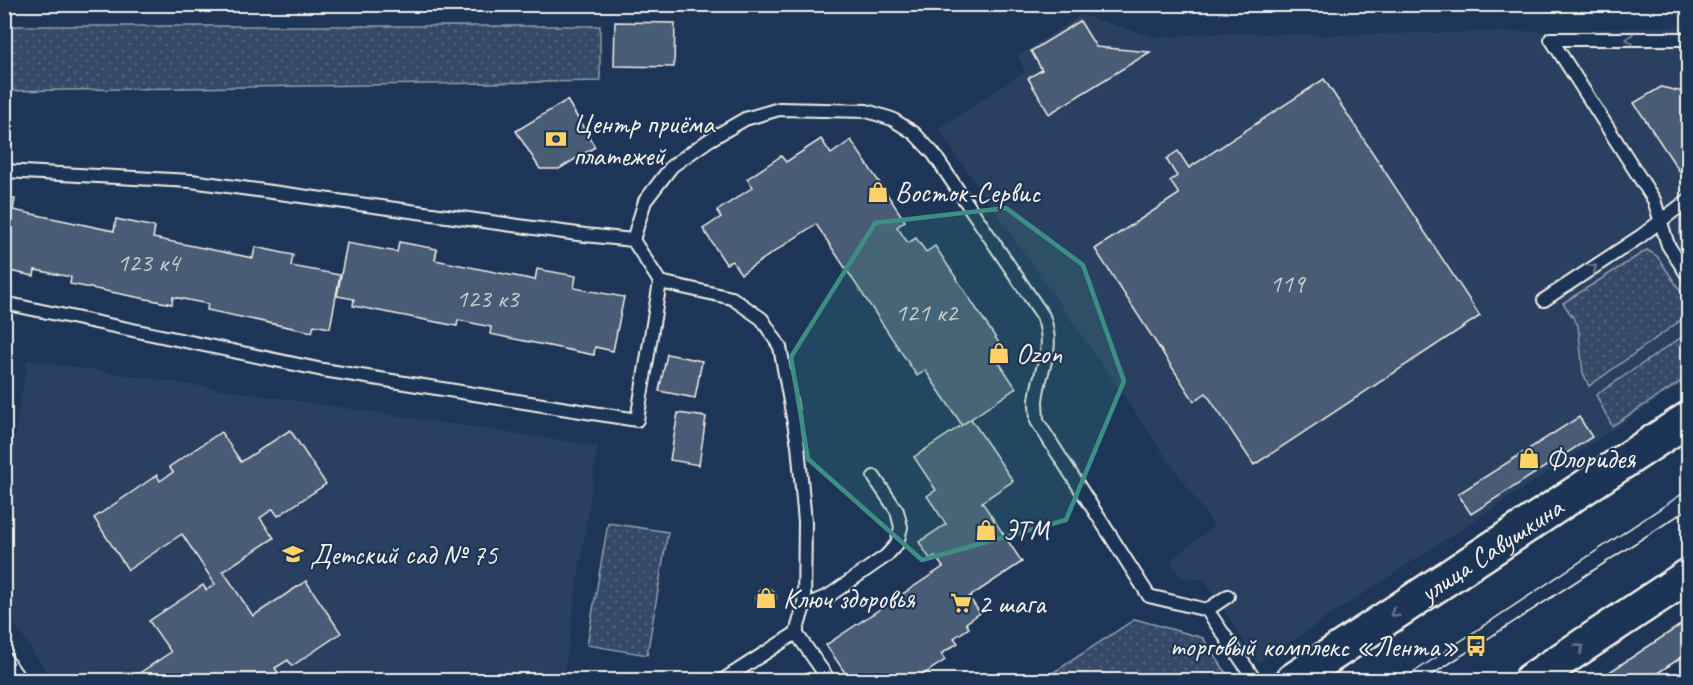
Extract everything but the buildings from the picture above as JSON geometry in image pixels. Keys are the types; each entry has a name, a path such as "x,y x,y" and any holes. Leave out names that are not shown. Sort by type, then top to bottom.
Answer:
{"main road":[{"name":"улица Савушкина","path":"1293,681 1689,419"},
{"path":"1531,681 1689,576"}],"lane":[{"path":"1689,39 1551,39 1654,200 1668,245 1689,276"},
{"path":"4,303 323,370 638,420 660,282 633,240 645,201 672,166 709,140 746,119 779,109 867,111 892,119 914,133 933,153 1043,316 1048,332 1048,349 1036,402 1037,421 1149,596 1208,610 1255,681"},
{"path":"4,171 191,181 633,240"},
{"path":"1544,300 1641,236 1689,200"},
{"path":"660,282 732,298 762,319 780,347 798,445 805,522 804,606 796,633 723,681"},
{"path":"804,606 830,596 886,556 897,544 901,527 897,511 874,477"},
{"path":"1208,610 1228,596"},
{"path":"796,633 829,681"},
{"path":"4,657 20,681"}],"highlighted area":[{"path":"1006,208 1083,265 1124,381 1066,520 922,560 808,459 791,357 875,223"}],"shaded area":[{"path":"1081,15 1154,37 1229,33 1319,35 1688,26 1688,380 1258,663 1204,579 1182,579 1170,561 1214,526 938,129 1025,71 1017,56"},
{"path":"4,26 600,26 600,81 5,91"},
{"path":"1688,209 1688,248 1680,235 1680,218"},
{"path":"1647,250 1657,256 1688,302 1688,315 1589,386 1583,373 1578,325 1563,303"},
{"path":"1688,333 1688,377 1612,426 1596,395"},
{"name":"Детский сад № 75","path":"27,360 598,446 563,680 52,680 5,610 5,499"},
{"path":"608,523 668,532 647,655 587,645"},
{"path":"1135,619 1203,638 1229,677 1223,680 1042,680"}],"tram line":[{"path":"1402,680 1688,490"},
{"path":"1424,680 1688,509"}],"place":[{"name":"Центр приёма платежей","path":"556,139"},
{"name":"Восток-Сервис","path":"878,192"},
{"name":"Ozon","path":"999,353"},
{"name":"Флоридея","path":"1529,458"},
{"name":"ЭТМ","path":"986,530"},
{"name":"Детский сад № 75","path":"293,554"},
{"name":"Ключ здоровья","path":"766,598"},
{"name":"2 шага","path":"961,603"},
{"name":"торговый комплекс «Лента»","path":"1476,646"}]}
